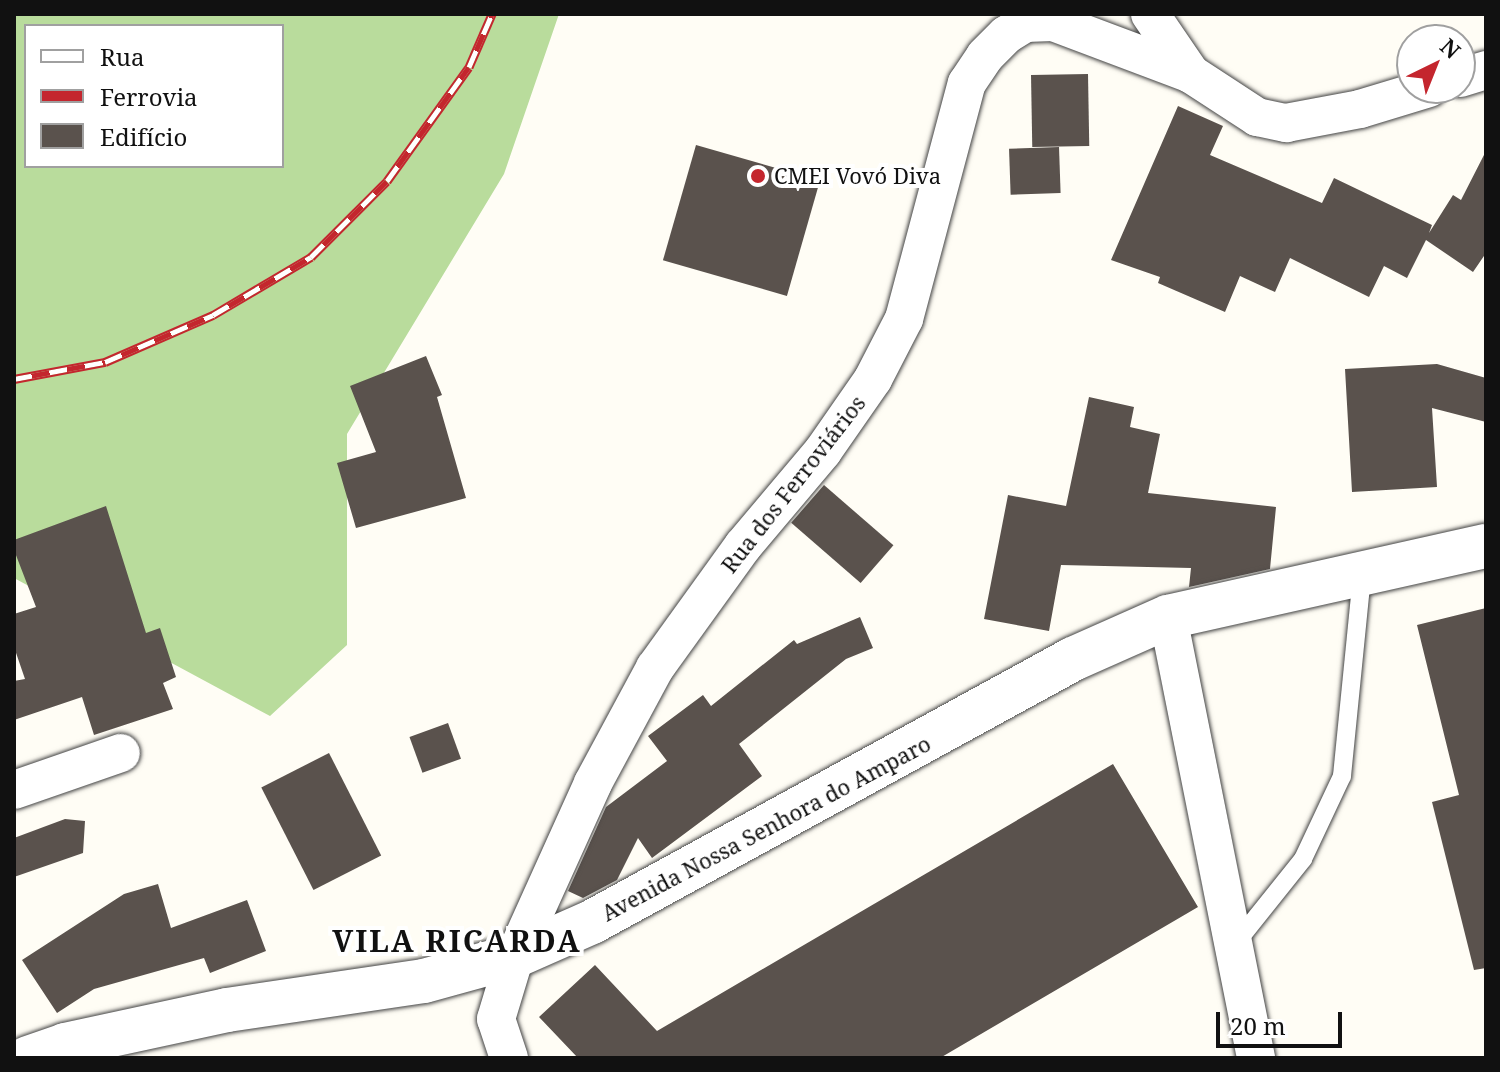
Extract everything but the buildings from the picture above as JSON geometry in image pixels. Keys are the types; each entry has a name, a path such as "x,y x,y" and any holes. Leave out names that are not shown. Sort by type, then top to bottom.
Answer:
{"street":[{"path":"1150,14 1191,74 1257,117 1286,123 1360,109 1396,98"},
{"name":"Rua dos Ferroviários","path":"509,1058 496,1019 515,956 593,783 655,668 743,546 823,451 879,367 904,319 967,83 985,56 1025,23 1053,22 1191,74"},
{"name":"Avenida Nossa Senhora do Amparo","path":"28,1058 65,1045 227,1010 424,981 515,956 592,922 1073,659 1168,617 1486,546"},
{"path":"1168,617 1256,1058"},
{"path":"14,790 121,753"}],"lane":[{"path":"1233,946 1303,859 1342,776 1362,573"}],"green space":[{"path":"14,14 559,14 504,174 347,434 347,645 270,716 14,578"}],"railway":[{"path":"14,379 105,362 213,315 311,257 387,181 469,67 492,14"}],"place":[{"name":"CMEI Vovó Diva","path":"758,176"}],"district":[{"name":"VILA RICARDA","path":"457,941"}]}
